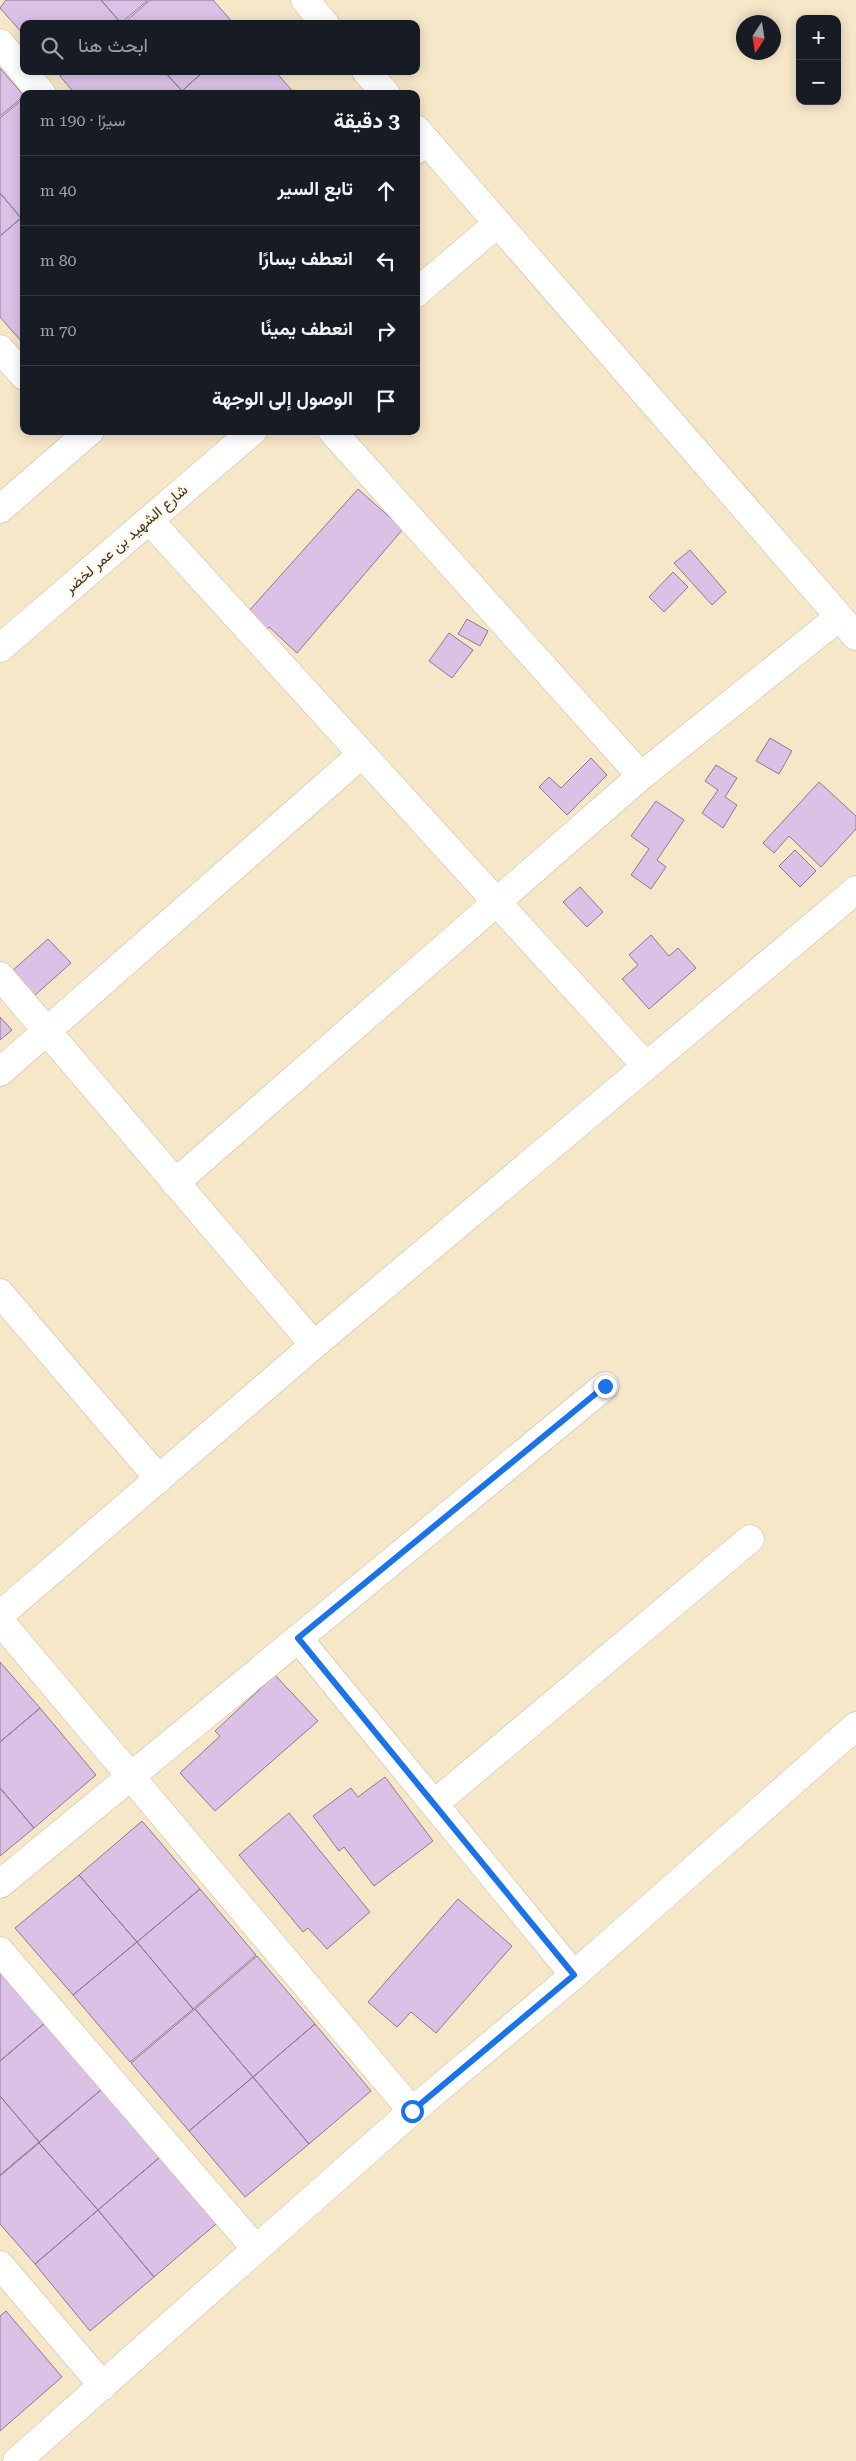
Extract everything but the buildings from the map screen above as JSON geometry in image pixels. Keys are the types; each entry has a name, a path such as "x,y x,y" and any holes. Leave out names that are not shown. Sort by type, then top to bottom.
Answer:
{"street":[{"path":"304,0 322,20"},
{"path":"0,43 20,67"},
{"path":"26,75 39,90"},
{"path":"369,75 383,90"},
{"path":"175,1183 642,776 848,627 498,223 420,140"},
{"path":"420,290 498,223"},
{"path":"0,349 20,372"},
{"path":"0,509 79,435"},
{"name":"شارع الشهيد بن عمر لخضر","path":"0,648 248,435"},
{"path":"336,435 642,776"},
{"path":"149,520 646,1066"},
{"path":"0,1072 362,754"},
{"path":"0,1615 314,1345 856,890"},
{"path":"0,976 314,1345"},
{"path":"0,1294 159,1479"},
{"path":"0,1884 605,1386"},
{"path":"434,1804 750,1539"},
{"path":"0,1622 412,2111"},
{"path":"298,1638 574,1975"},
{"path":"17,2461 104,2386 412,2111 574,1975 856,1726"},
{"path":"0,1951 256,2249"},
{"path":"0,2266 104,2386"}],"route":[{"path":"412,2111 574,1975 298,1638 605,1386"}]}
